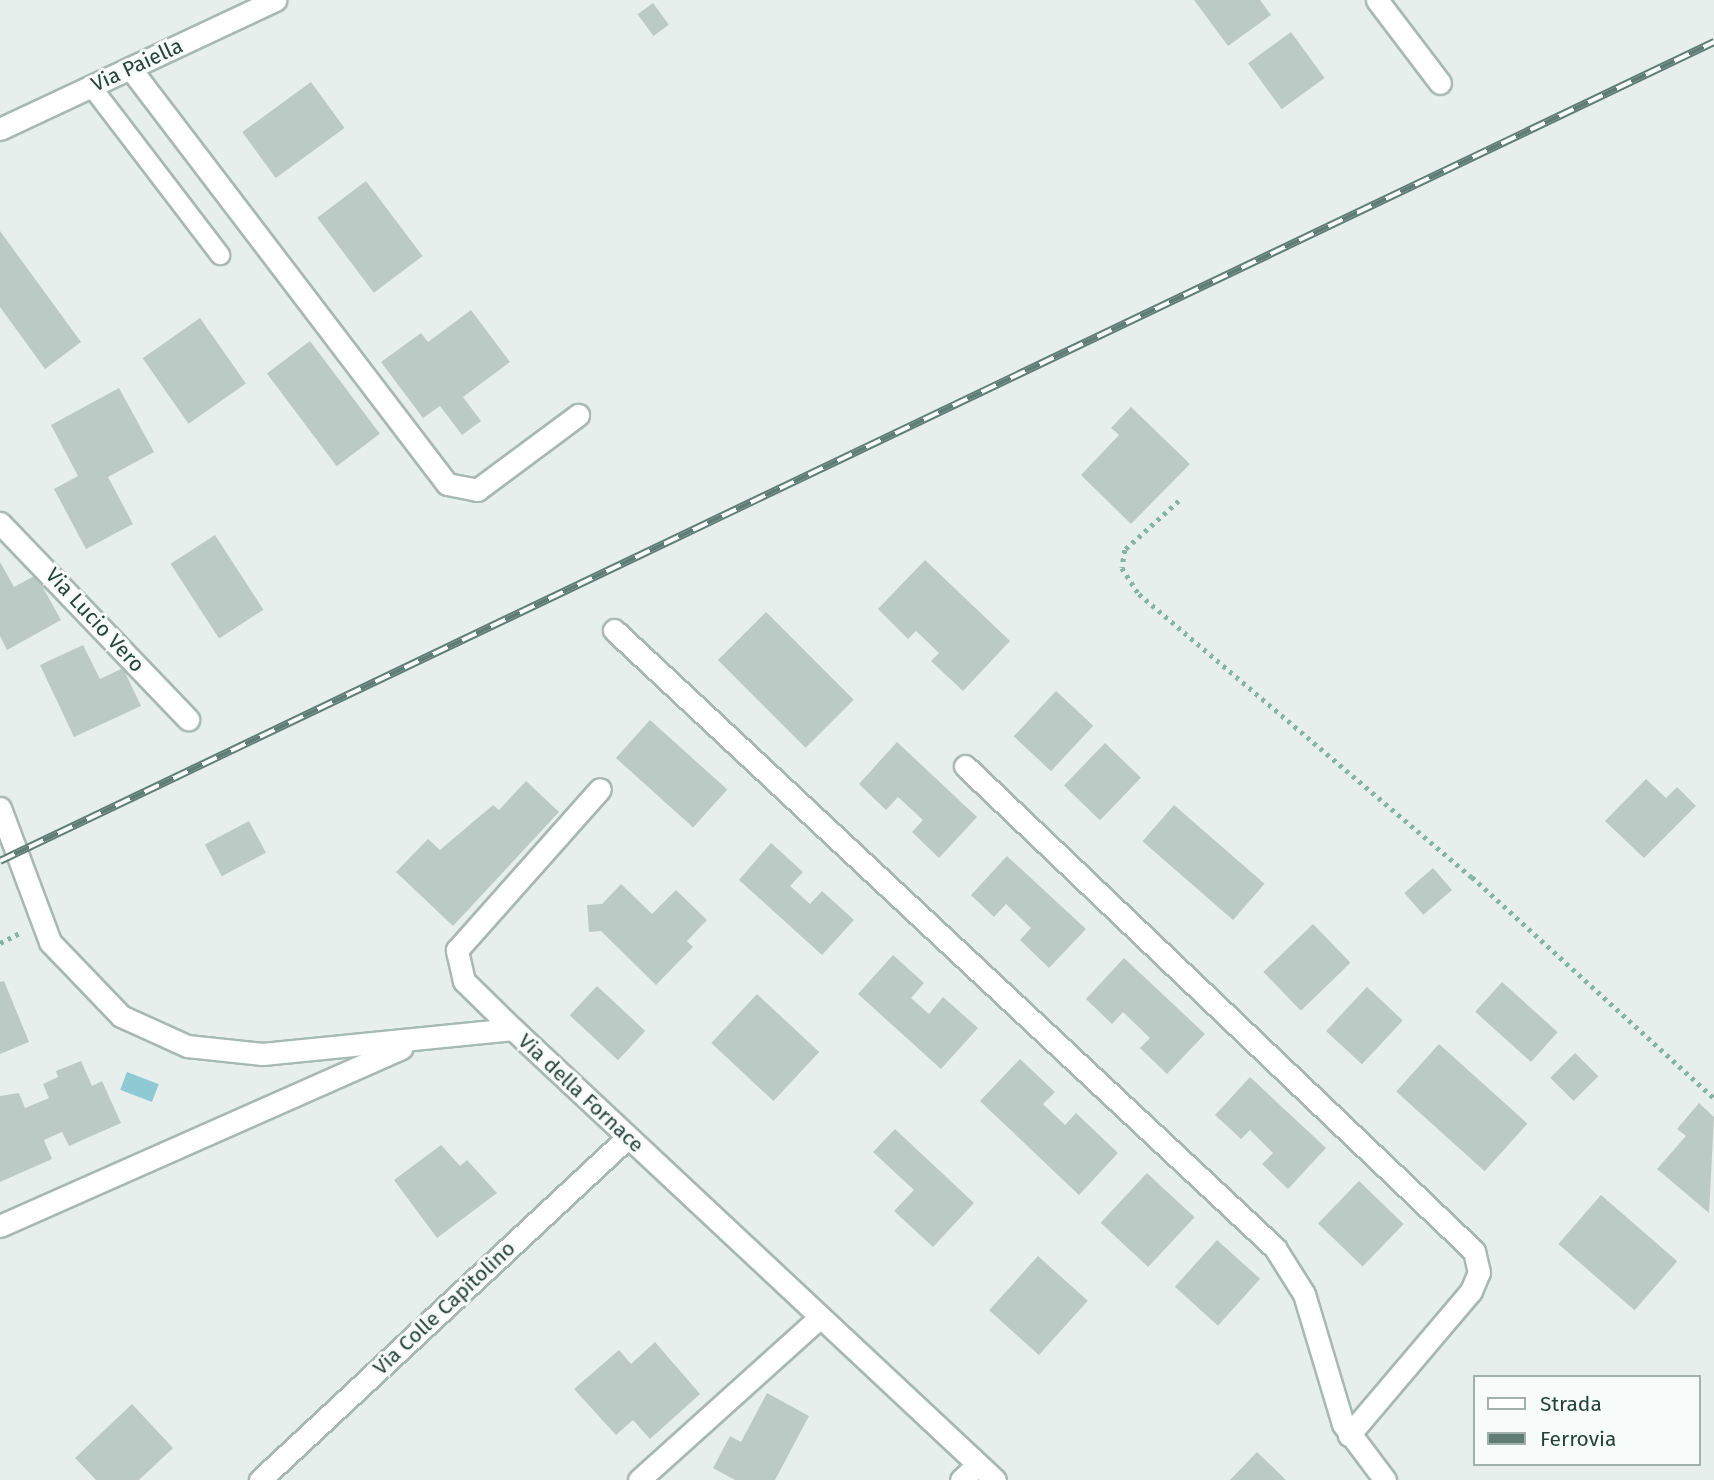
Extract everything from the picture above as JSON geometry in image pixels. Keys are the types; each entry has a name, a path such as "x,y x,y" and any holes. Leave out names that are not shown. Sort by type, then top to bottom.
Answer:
{"street":[{"name":"Via Paiella","path":"0,129 275,0"},
{"path":"1377,0 1440,83"},
{"path":"130,68 447,484 477,490 578,415"},
{"name":"Via Lucio Vero","path":"0,523 188,719"},
{"path":"614,630 1275,1248 1304,1294 1349,1435 1385,1480"},
{"path":"965,766 1474,1251 1479,1272 1471,1291 1349,1435"},
{"path":"513,1029 464,981 457,950 600,789"},
{"name":"Via della Fornace","path":"0,808 18,852 40,924 63,961 121,1016 150,1034 204,1050 263,1054 416,1042 513,1029 995,1480"},
{"path":"0,1226 416,1042"},
{"name":"Via Colle Capitolino","path":"260,1480 628,1137"},
{"path":"639,1480 821,1317"},
{"path":"961,1480 978,1464"}],"lane":[{"path":"92,86 220,255"}],"path":[{"path":"1179,501 1125,550 1122,568 1139,594 1472,877 1714,1098"}],"water":[{"path":"127,1072 159,1084 152,1102 120,1090"}],"building":[{"path":"1194,0 1260,0 1271,15 1228,46"},
{"path":"653,3 669,25 653,36 638,14"},
{"path":"1291,32 1325,78 1282,109 1248,63"},
{"path":"311,82 345,128 276,178 242,132"},
{"path":"366,181 423,256 374,293 317,218"},
{"path":"0,231 81,342 45,369 0,307"},
{"path":"471,310 510,362 463,397 481,421 462,435 440,406 423,418 381,362 421,333 428,342"},
{"path":"200,318 246,384 189,424 143,358"},
{"path":"310,341 380,434 337,466 267,373"},
{"path":"119,388 154,452 108,477 133,524 86,549 54,489 78,476 51,425"},
{"path":"1131,407 1190,464 1131,524 1081,475 1119,435 1111,428"},
{"path":"215,535 263,610 219,639 171,564"},
{"path":"925,560 1010,641 963,691 931,661 939,653 916,631 908,639 878,609"},
{"path":"0,562 14,587 36,575 61,620 7,650 0,636"},
{"path":"766,612 854,700 806,748 718,660"},
{"path":"83,645 100,679 123,668 141,706 74,737 40,665"},
{"path":"1056,691 1093,726 1051,771 1014,736"},
{"path":"650,720 727,790 693,827 616,758"},
{"path":"897,742 977,817 939,858 912,832 923,820 898,797 886,810 859,784"},
{"path":"1105,743 1141,778 1100,820 1064,785"},
{"path":"1646,779 1666,798 1677,787 1696,806 1644,858 1605,821"},
{"path":"526,781 559,812 453,926 396,872 428,839 440,850 493,805 499,810"},
{"path":"1174,805 1265,884 1233,920 1143,841"},
{"path":"249,821 266,853 222,876 205,844"},
{"path":"771,843 803,872 790,886 810,904 822,891 854,920 822,955 739,880"},
{"path":"1007,856 1086,929 1049,968 1020,940 1031,928 1006,904 994,917 971,895"},
{"path":"1433,868 1452,890 1423,915 1404,893"},
{"path":"621,884 652,914 676,890 707,920 687,941 693,947 656,985 601,931 589,932 587,905 602,904"},
{"path":"1313,924 1351,963 1301,1011 1263,972"},
{"path":"893,955 924,983 911,998 929,1014 943,997 978,1028 941,1069 858,994"},
{"path":"1124,958 1205,1034 1167,1074 1140,1048 1150,1038 1123,1012 1112,1024 1086,999"},
{"path":"4,981 29,1042 0,1054 0,982"},
{"path":"1502,982 1558,1032 1531,1062 1475,1012"},
{"path":"597,986 645,1031 618,1060 570,1015"},
{"path":"1367,987 1403,1020 1362,1064 1326,1031"},
{"path":"757,994 819,1052 773,1101 711,1043"},
{"path":"1439,1044 1527,1124 1485,1171 1396,1092"},
{"path":"1575,1053 1598,1076 1574,1101 1550,1078"},
{"path":"1020,1059 1055,1092 1043,1104 1065,1125 1076,1113 1118,1153 1079,1195 980,1101"},
{"path":"81,1061 92,1086 102,1081 121,1123 69,1146 62,1132 44,1140 52,1159 0,1182 0,1096 19,1093 25,1108 49,1098 43,1084 58,1077 56,1071"},
{"path":"1250,1077 1326,1148 1288,1189 1262,1164 1273,1153 1250,1130 1241,1139 1215,1115"},
{"path":"1699,1103 1714,1117 1709,1213 1657,1169 1686,1136 1677,1129"},
{"path":"895,1129 974,1203 933,1247 894,1211 914,1190 873,1152"},
{"path":"441,1145 460,1166 467,1160 497,1193 437,1238 394,1180"},
{"path":"1147,1173 1195,1217 1148,1267 1101,1223"},
{"path":"1359,1181 1404,1224 1363,1267 1318,1223"},
{"path":"1601,1195 1677,1261 1635,1310 1558,1244"},
{"path":"1217,1240 1260,1279 1218,1326 1175,1287"},
{"path":"1038,1256 1088,1301 1039,1355 989,1310"},
{"path":"655,1342 700,1394 650,1439 633,1420 616,1435 574,1389 619,1350 631,1364"},
{"path":"767,1393 809,1416 775,1480 735,1480 713,1468 730,1436 741,1442"},
{"path":"132,1404 173,1448 139,1480 96,1480 75,1458"},
{"path":"1257,1452 1286,1480 1230,1480"}],"railway":[{"path":"0,861 1714,42"}]}
